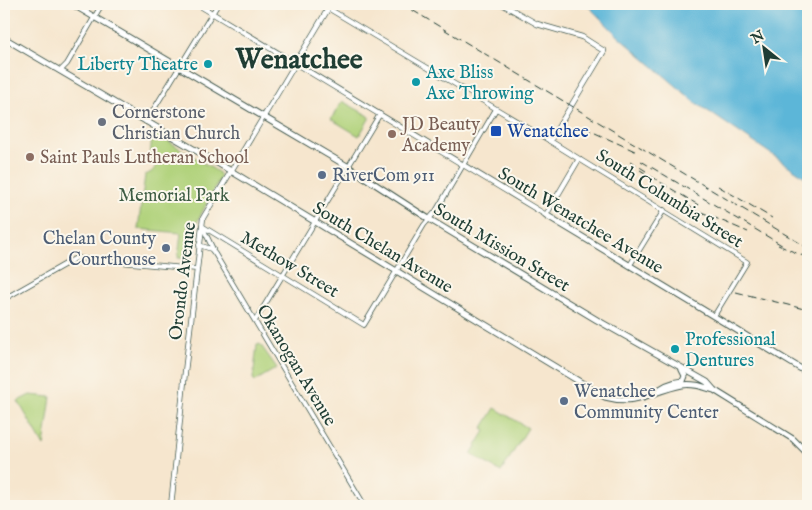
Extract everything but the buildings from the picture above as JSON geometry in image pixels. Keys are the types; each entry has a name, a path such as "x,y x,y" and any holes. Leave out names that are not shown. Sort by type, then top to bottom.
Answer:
{"main road":[{"name":"South Mission Street","path":"72,4 262,118 347,166 429,219 682,370 707,382 714,390 793,439 808,454"},
{"name":"South Wenatchee Avenue","path":"198,4 808,373"},
{"path":"502,4 536,24 582,38 604,51 550,141"},
{"name":"Orondo Avenue","path":"171,506 202,226 208,209 330,6"},
{"name":"South Chelan Avenue","path":"4,38 231,171 605,397 628,401 652,395"},
{"name":"South Columbia Street","path":"550,141 579,159"},
{"path":"546,215 579,159"},
{"path":"652,395 659,389 683,381 685,376 682,370"},
{"path":"652,395 682,385 714,390"}],"street":[{"path":"60,71 67,64 102,4"},
{"path":"146,122 218,4"},
{"name":"South Columbia Street","path":"321,4 330,6 550,141"},
{"path":"396,271 496,109"},
{"path":"255,321 380,114"},
{"name":"South Columbia Street","path":"579,159 747,262 714,316"},
{"path":"630,265 664,210"},
{"path":"202,226 215,254"},
{"name":"Methow Street","path":"202,226 364,325 396,271"},
{"name":"Okanogan Avenue","path":"199,245 211,249 215,254 365,506"},
{"path":"4,299 76,258 196,269"}],"green space":[{"path":"342,101 369,116 359,136 331,119"},
{"name":"Memorial Park","path":"155,133 218,172 221,176 195,226 191,259 178,258 181,233 138,229 145,175 154,169 156,164 150,157 152,136"},
{"path":"260,344 277,368 255,381 253,379 257,345"},
{"path":"30,395 51,397 44,446 18,401"},
{"path":"495,408 528,428 501,472 471,454 485,431 482,429"}],"water":[{"path":"586,4 808,4 808,179 696,103 617,35"}],"railway":[{"path":"402,4 808,248"},
{"path":"584,128 637,152"},
{"path":"630,161 646,171"},
{"path":"641,161 785,247"},
{"path":"640,170 700,206"},
{"path":"718,186 772,218"},
{"path":"678,202 748,232"},
{"path":"778,245 808,258"},
{"path":"736,292 808,310"}],"place":[{"name":"Liberty Theatre","path":"208,64"},
{"name":"Axe Bliss Axe Throwing","path":"416,82"},
{"name":"Cornerstone Christian Church","path":"102,122"},
{"name":"Wenatchee","path":"496,131"},
{"name":"JD Beauty Academy","path":"392,134"},
{"name":"Saint Pauls Lutheran School","path":"30,157"},
{"name":"RiverCom 911","path":"322,175"},
{"name":"Chelan County Courthouse","path":"166,248"},
{"name":"Professional Dentures","path":"675,349"},
{"name":"Wenatchee Community Center","path":"564,401"}],"district":[{"name":"Wenatchee","path":"299,58"}]}
